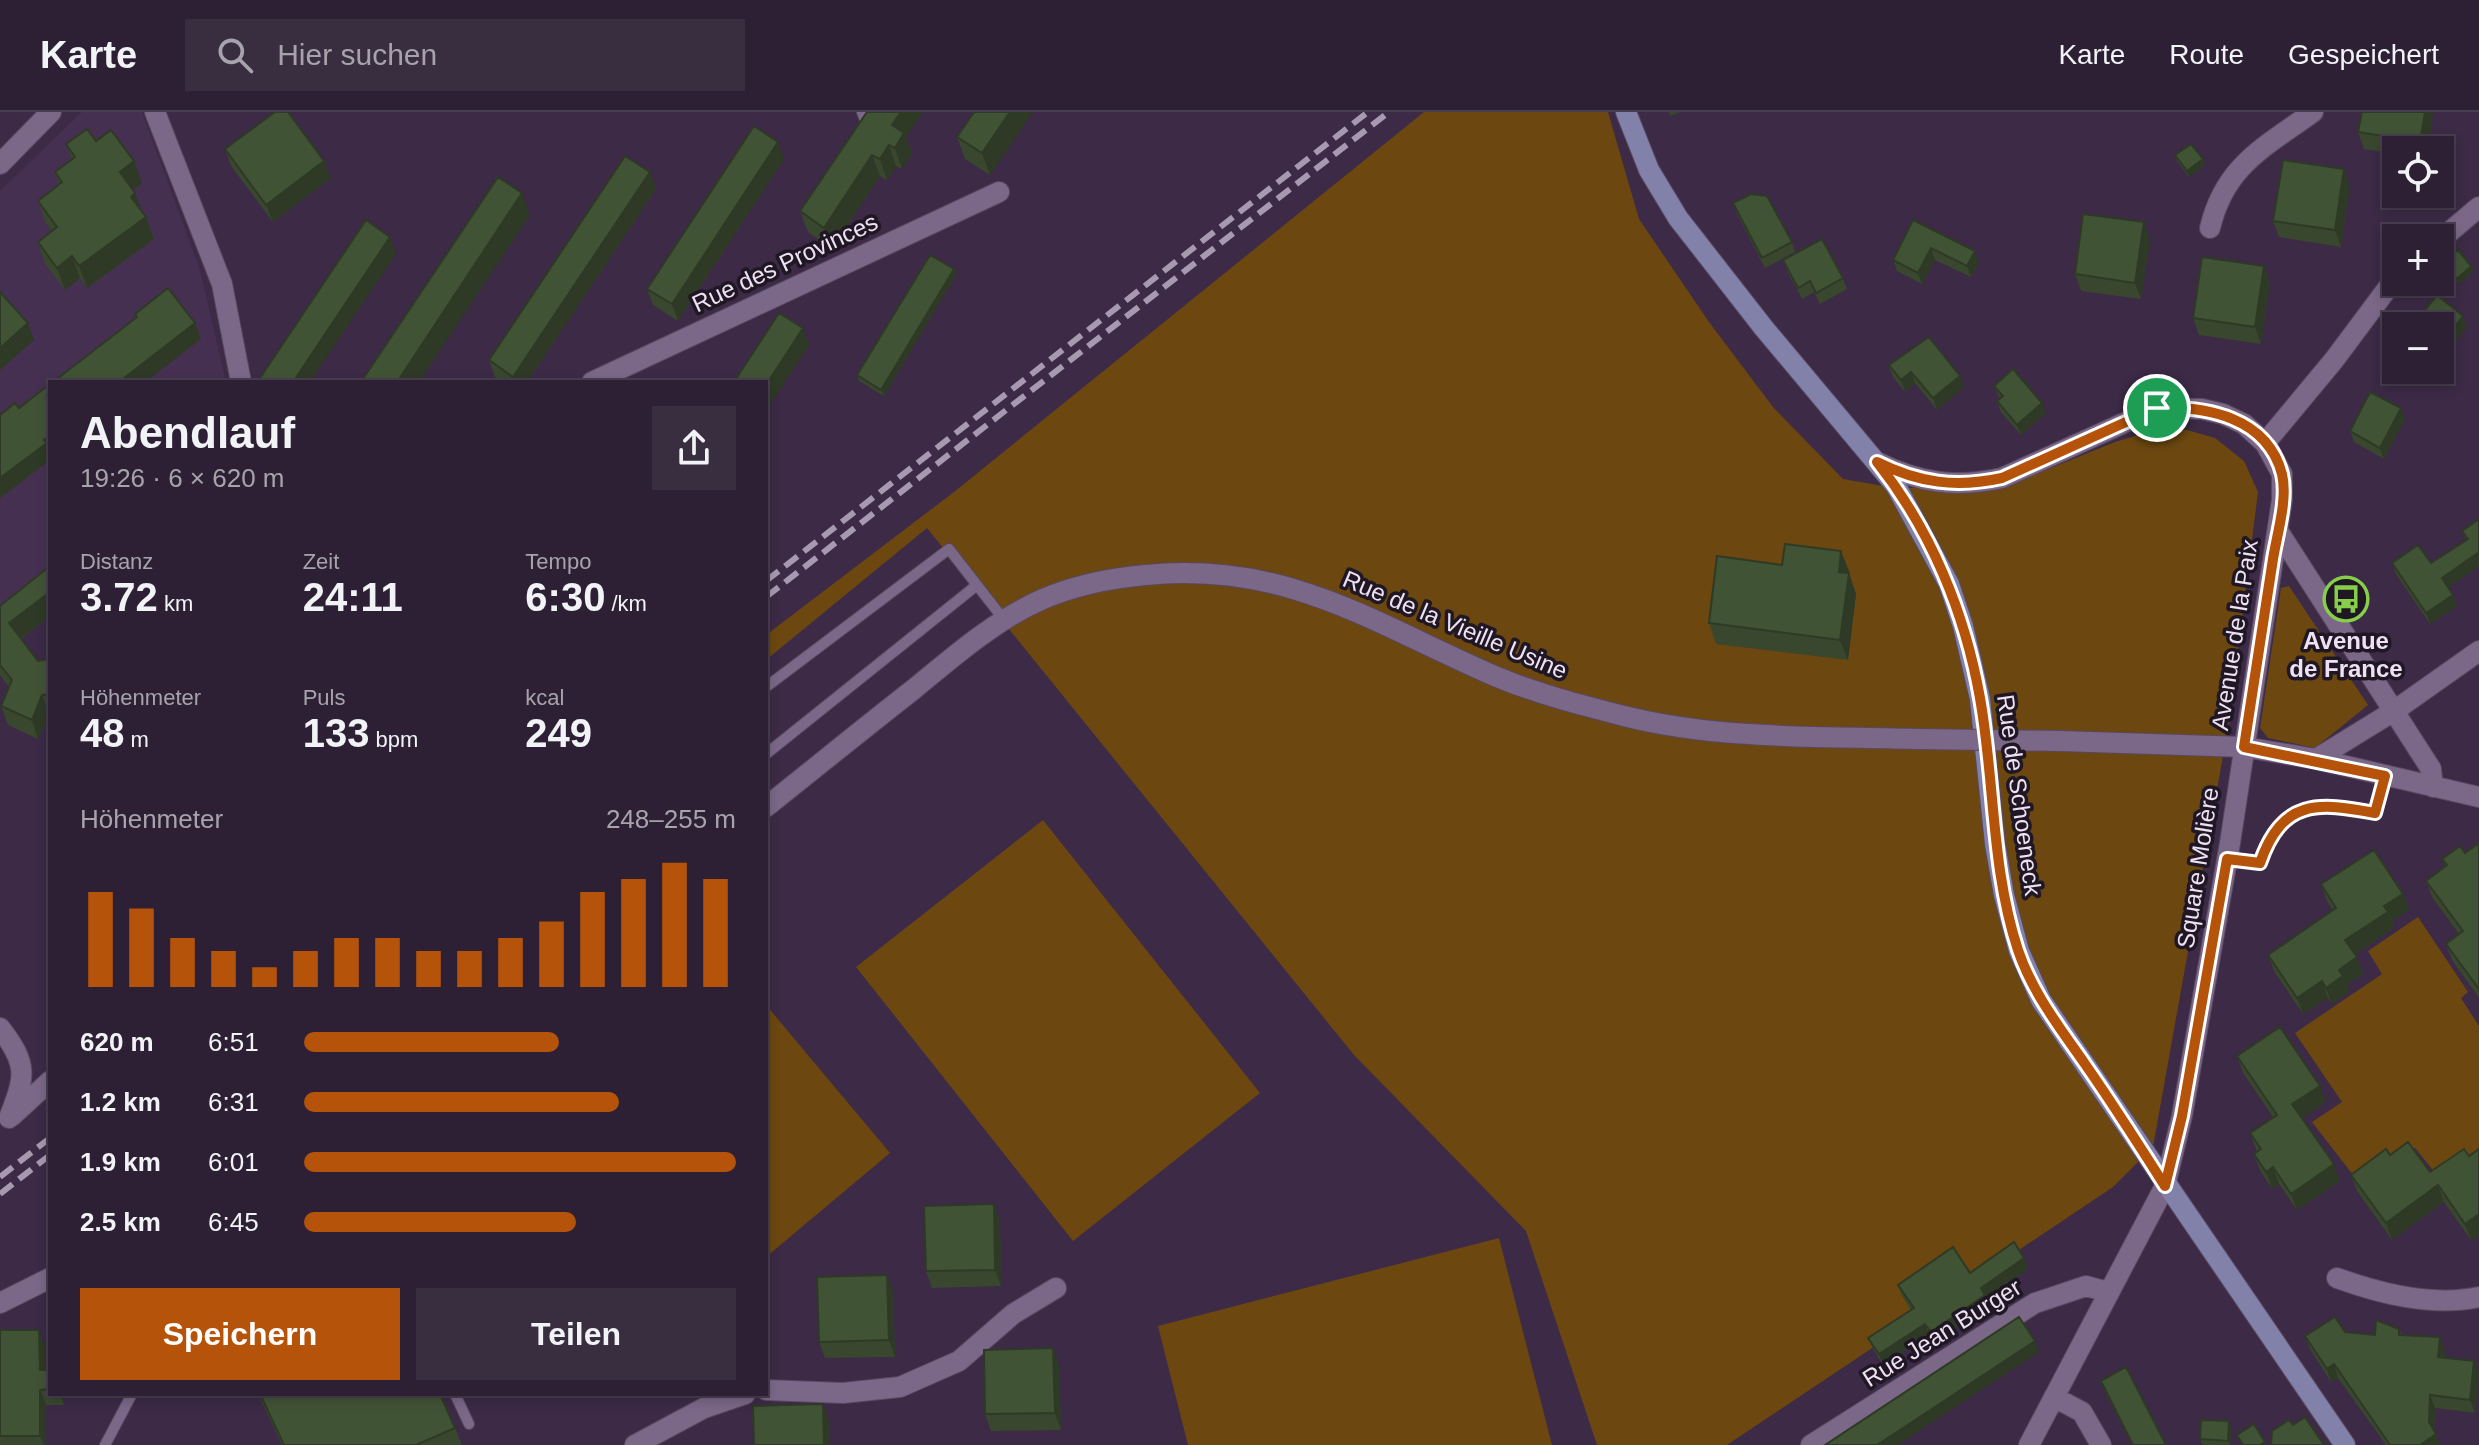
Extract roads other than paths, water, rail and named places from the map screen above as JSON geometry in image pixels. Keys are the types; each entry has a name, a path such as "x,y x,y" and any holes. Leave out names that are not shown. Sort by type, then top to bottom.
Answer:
{"main road":[{"name":"Rue de Schoeneck","path":"1626,112 1649,170 1678,218 1763,327 1896,486 1924,534 1949,584 1963,626 1980,699 1995,844 2019,951 2041,1000 2165,1186 2345,1445"}],"street":[{"path":"0,164 51,112"},
{"path":"155,112 222,284 241,380"},
{"path":"2210,228 2217,198 2232,176 2313,112"},
{"name":"Rue des Provinces","path":"596,380 999,192"},
{"path":"2454,228 2479,207"},
{"path":"2265,443 2382,295"},
{"name":"Avenue de la Paix","path":"1877,462 1921,480 1975,484 2002,478 2157,408 2202,409 2244,424 2265,443 2282,474 2278,531 2244,747"},
{"name":"Avenue de la Paix","path":"2278,531 2431,769 2433,787"},
{"name":"Rue de la Vieille Usine","path":"768,805 979,636 1041,600 1078,586 1174,572 1222,573 1269,581 1334,600 1499,677 1627,717 1686,728 1785,737 2244,747"},
{"path":"2316,759 2394,711 2479,651"},
{"path":"2244,747 2316,759 2479,797"},
{"name":"Square Molière","path":"2165,1186 2182,1116 2244,747"},
{"path":"0,1028 18,1057 24,1080 4,1121"},
{"path":"4,1121 48,1083"},
{"path":"2029,1445 2165,1186"},
{"path":"2337,1278 2368,1289 2414,1299 2464,1300 2479,1297"},
{"path":"0,1303 48,1279"},
{"name":"Rue Jean Burger","path":"1811,1445 2035,1303 2086,1286 2108,1292"},
{"path":"768,1390 843,1393 900,1387 959,1361 1013,1314 1056,1288"},
{"path":"635,1445 704,1408 739,1396"},
{"path":"2054,1397 2082,1412 2101,1445"}],"lane":[{"path":"768,685 949,549 1005,621"},
{"path":"768,752 977,585"},
{"path":"2227,859 2260,863 2269,838 2305,808 2328,804 2375,813 2385,776"},
{"path":"105,1445 131,1396"},
{"path":"456,1396 469,1424"}],"railway":[{"path":"768,579 1368,112"},
{"path":"768,595 1389,112"},
{"path":"0,1177 48,1140"},
{"path":"0,1194 48,1157"}],"place":[{"name":"Avenue de France","path":"2346,599"}]}
